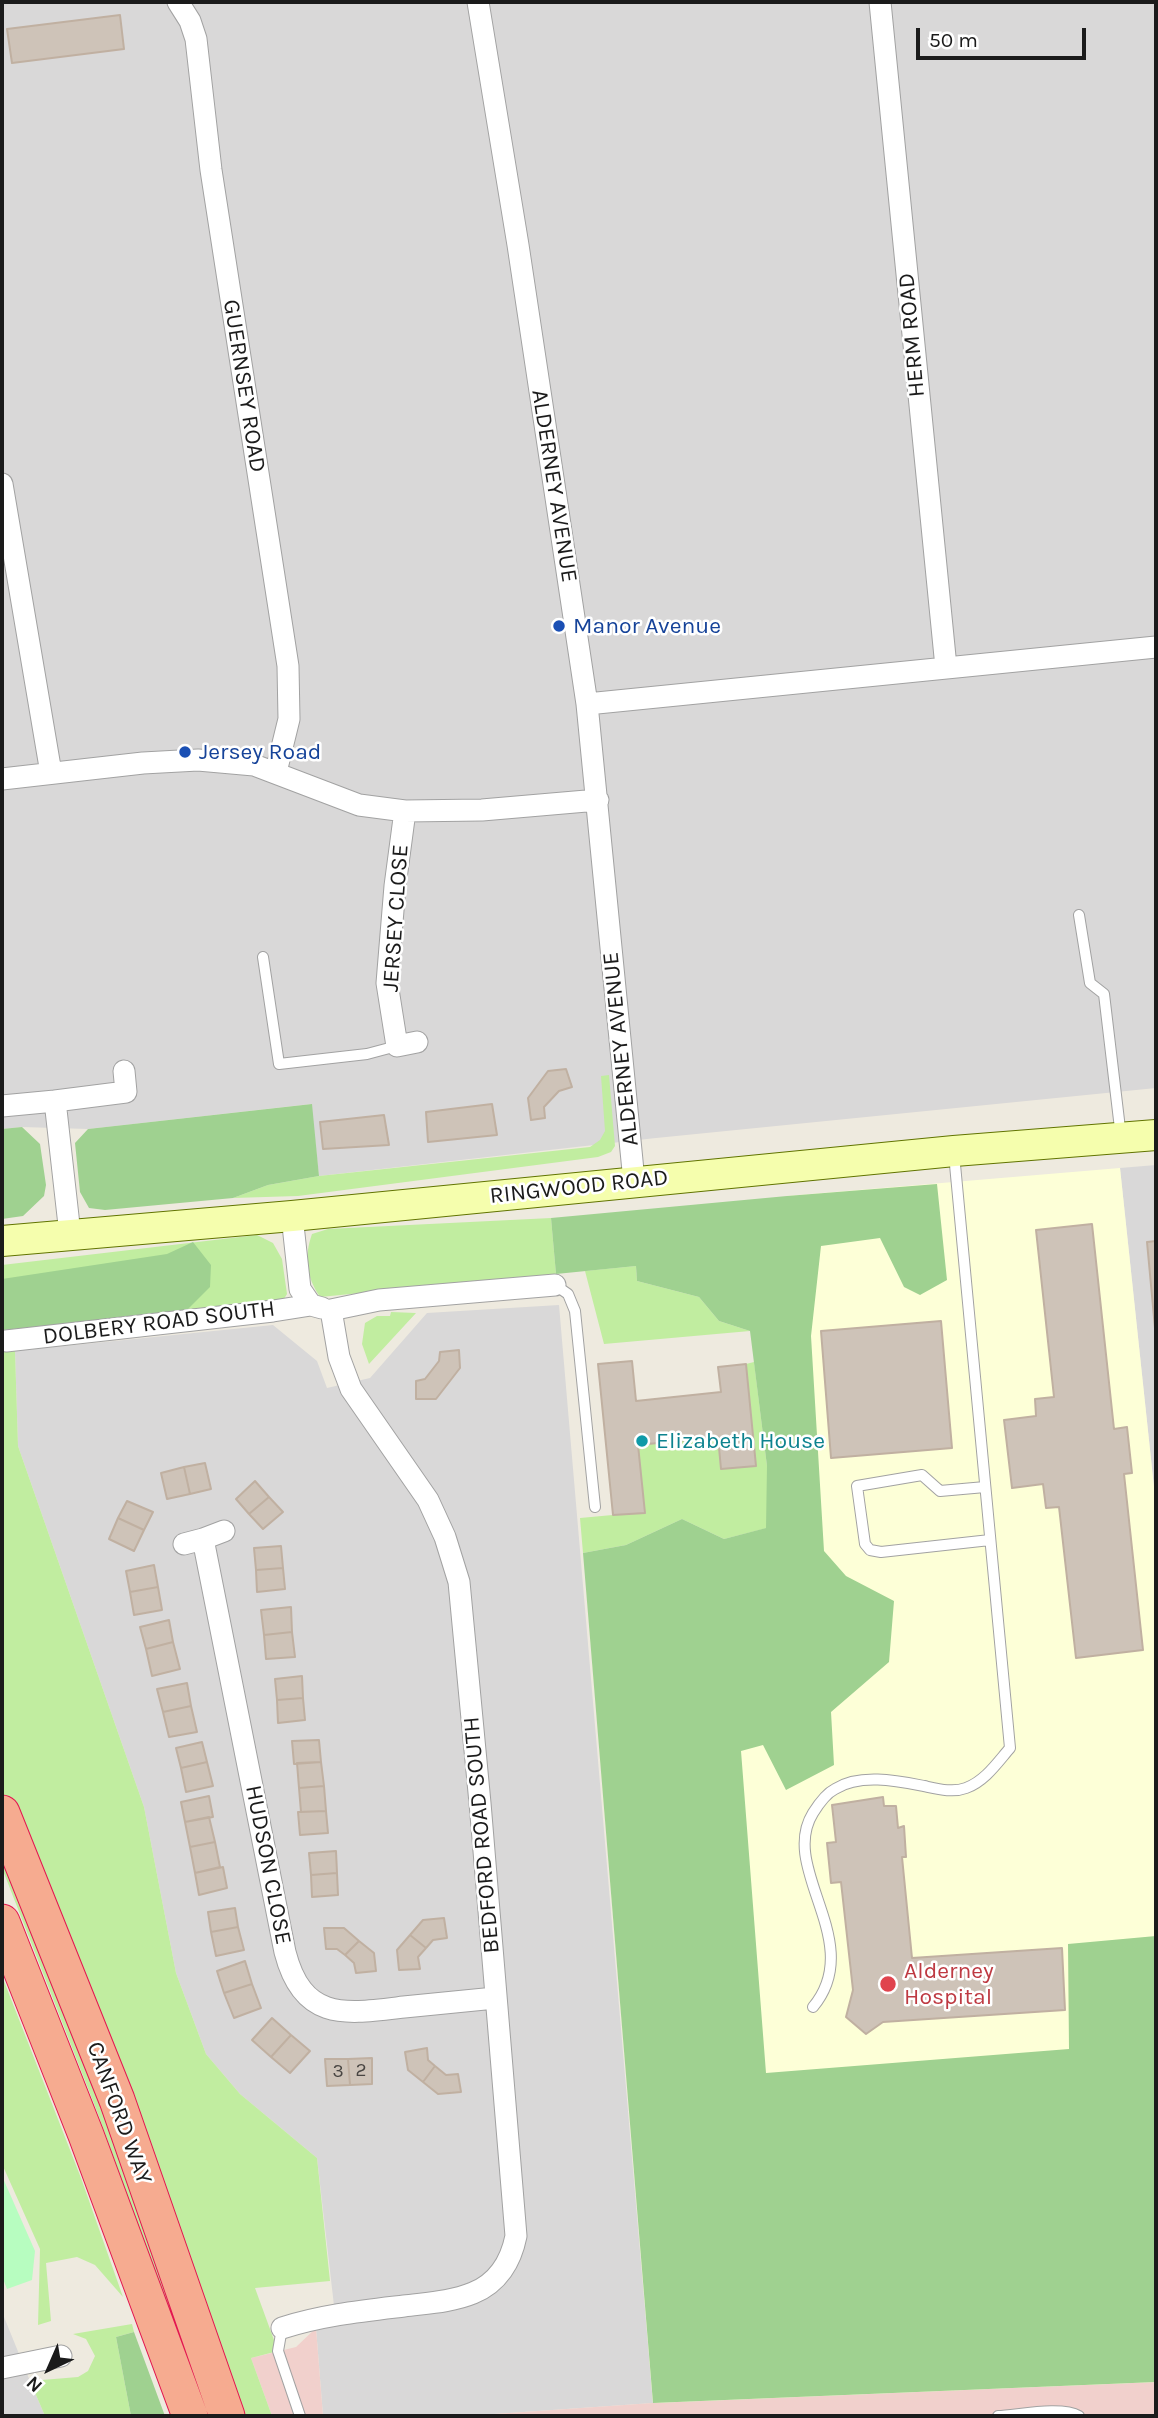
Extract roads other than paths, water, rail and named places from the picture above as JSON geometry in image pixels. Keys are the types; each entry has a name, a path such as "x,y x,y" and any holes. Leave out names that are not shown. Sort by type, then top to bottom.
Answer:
{"highway":[{"name":"CANFORD WAY","path":"2,1813 117,2100 227,2416"},
{"name":"CANFORD WAY","path":"2,1922 86,2135 190,2416"}],"main road":[{"name":"RINGWOOD ROAD","path":"2,1241 292,1216 954,1151 1156,1135"}],"street":[{"name":"GUERNSEY ROAD","path":"178,2 190,21 196,39 211,170 288,666 289,719 276,772"},
{"name":"ALDERNEY AVENUE","path":"478,2 587,704 634,1181"},
{"name":"HERM ROAD","path":"880,2 946,667"},
{"path":"2,484 51,773"},
{"path":"587,704 1156,647"},
{"path":"2,779 144,763 198,760 254,765 359,805 405,811 482,810 598,800"},
{"name":"JERSEY CLOSE","path":"405,811 395,886 387,983 407,1044"},
{"path":"2,1107 55,1101 125,1082"},
{"path":"55,1101 70,1234"},
{"name":"BEDFORD ROAD SOUTH","path":"282,2328 320,2316 451,2300 474,2293 502,2272 512,2254 515,2226 459,1581 445,1537 428,1500 351,1389 321,1307 300,1289 292,1216"},
{"name":"DOLBERY ROAD SOUTH","path":"6,1341 379,1300 555,1285"},
{"name":"HUDSON CLOSE","path":"224,1531 193,1542 291,1974 304,1993 323,2006 349,2013 495,1998"},
{"path":"2,2368 61,2356"}],"lane":[{"path":"1080,915 1090,984 1104,994 1121,1138"},
{"path":"263,957 279,1063 367,1054 407,1044"},
{"path":"813,2007 824,1993 831,1969 829,1939 823,1912 806,1857 806,1827 814,1812 834,1789 868,1780 890,1780 947,1791 964,1789 978,1782 1010,1748 954,1151"},
{"name":"DOLBERY ROAD SOUTH","path":"555,1285 568,1294 575,1311 594,1507"},
{"path":"985,1487 940,1491 922,1475 857,1486 864,1544 870,1550 881,1552 990,1540"},
{"path":"282,2328 278,2351 300,2416"},
{"path":"998,2416 1051,2412 1074,2413 1079,2416"}],"place":[{"name":"Manor Avenue","path":"559,626"},
{"name":"Jersey Road","path":"185,752"},
{"name":"Elizabeth House","path":"642,1441"},
{"name":"Alderney Hospital","path":"888,1984"}]}
